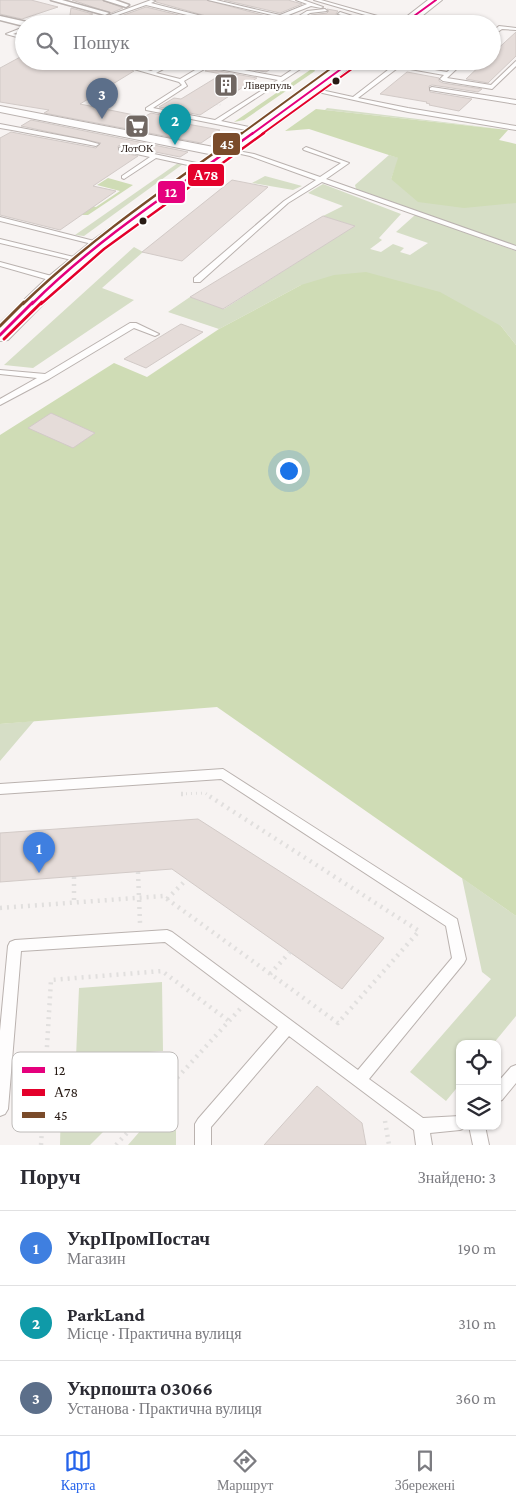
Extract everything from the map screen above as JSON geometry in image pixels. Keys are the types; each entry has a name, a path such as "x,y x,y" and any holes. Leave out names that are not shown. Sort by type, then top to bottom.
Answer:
{"main road":[{"path":"415,15 436,0"},
{"path":"0,335 56,280 100,244 340,70"}],"street":[{"path":"54,0 104,15"},
{"path":"107,0 126,4"},
{"path":"0,18 15,22"},
{"path":"0,109 226,152"}],"lane":[{"path":"104,15 156,0"},
{"path":"210,0 276,15"},
{"path":"298,0 368,15"},
{"path":"282,15 314,2 346,15"},
{"path":"147,4 193,15"},
{"path":"303,15 308,12 329,9"},
{"path":"501,27 516,29"},
{"path":"8,34 15,31"},
{"path":"0,34 15,36"},
{"path":"443,79 492,87 516,63"},
{"path":"140,70 181,81 185,85 148,109 256,130"},
{"path":"151,73 157,70"},
{"path":"181,81 199,70"},
{"path":"234,70 283,79"},
{"path":"216,122 296,70"},
{"path":"355,98 392,70"},
{"path":"422,70 448,74"},
{"path":"453,70 430,91 516,102"},
{"path":"312,90 516,128"},
{"path":"0,126 43,136 69,138 96,144"},
{"path":"121,149 206,166"},
{"path":"197,280 286,202 346,163 306,149"},
{"path":"226,152 252,155 516,248"},
{"path":"124,177 155,156"},
{"path":"0,219 100,244"},
{"path":"0,241 80,260"},
{"path":"0,264 56,280"},
{"path":"0,402 133,325 155,334"},
{"path":"0,372 46,377"},
{"path":"0,789 223,774 452,923 459,959 359,1080"},
{"path":"0,1110 15,946 167,936 421,1126 456,1122"},
{"path":"203,1145 203,1124 288,1026"},
{"path":"501,1090 516,1072"},
{"path":"421,1126 424,1145"},
{"path":"478,1130 481,1145"}],"path":[{"path":"0,908 162,896 338,1023 419,931 205,792 176,794"},
{"path":"138,872 140,938"},
{"path":"74,877 74,903"},
{"path":"167,899 187,879"},
{"path":"270,974 290,952"},
{"path":"47,1052 52,980 162,971 229,1021"},
{"path":"178,1077 250,998"},
{"path":"41,1145 42,1132"},
{"path":"116,1145 128,1132"}],"green space":[{"path":"310,70 315,71 244,120 234,122"},
{"path":"327,108 509,130 325,110"},
{"path":"316,109 508,130 499,140 516,144 516,203 464,208 418,202 391,179 398,158 309,129 285,131"},
{"path":"389,155 399,158 391,179 516,203 516,246 356,189 355,185"},
{"path":"178,163 183,164 84,236 75,235"},
{"path":"265,176 302,186 293,190 252,183"},
{"path":"108,178 133,185 88,215 77,215 52,198 96,207 120,191 97,185"},
{"path":"323,184 401,214 379,238 382,240 370,249 381,252 393,244 404,248 400,252 410,255 428,243 396,232 415,215 516,251 516,345 501,326 301,285 219,329 168,312 190,297 224,309 354,226 323,216 343,206 308,193"},
{"path":"134,247 143,252 102,288 134,300 33,368 4,365"},
{"path":"366,272 440,292 501,326 516,345 516,916 217,707 0,724 0,435 114,363 147,377 219,329 301,285 334,275"},
{"path":"34,721 0,761 0,724"},
{"path":"462,878 516,916 516,1016 496,1040 456,1040 456,1089 446,1101 410,1072 491,979 482,972"},
{"path":"162,982 163,1051 76,1052 79,988"},
{"path":"60,1132 103,1132 90,1145 60,1145"},
{"path":"139,1132 176,1132 176,1145 128,1145"}],"building":[{"path":"0,0 31,0 58,7 34,15 15,15 15,17 0,14"},
{"path":"72,0 102,0 123,8 111,13"},
{"path":"157,0 206,0 262,15 203,15 156,2"},
{"path":"224,0 288,0 302,4 280,13"},
{"path":"146,7 178,15 124,15"},
{"path":"71,8 93,14 90,15 70,15"},
{"path":"327,9 338,11 336,15 311,15 327,13 329,11"},
{"path":"516,32 516,56 488,83 466,79 476,70 501,70 501,46"},
{"path":"15,60 15,70 131,70 134,71 80,104 144,117 151,113 191,121 187,124 220,130 201,143 44,113 49,110 0,102 0,68"},
{"path":"213,70 257,78 200,115 159,107 174,98 181,99 222,74 205,71"},
{"path":"407,72 439,78 439,81 443,83 482,89 478,92 429,86 430,92 472,99 459,111 429,105 427,102 380,94"},
{"path":"31,120 188,152 180,157 121,145 118,146 119,152 138,156 93,186 116,191 60,230 0,215 0,138 11,132 96,148 101,143 21,126"},
{"path":"232,180 268,187 182,261 142,252"},
{"path":"323,216 355,226 223,309 190,297"},
{"path":"181,324 203,332 146,368 124,359"},
{"path":"51,413 95,433 73,448 28,428"},
{"path":"198,819 384,938 342,989 172,869 0,882 0,833"},
{"path":"317,1086 362,1123 366,1145 264,1145"}],"transit line":[{"name":"12","path":"415,15 436,0"},
{"name":"45","path":"0,326 52,276 96,239 329,70"},
{"name":"12","path":"0,335 56,280 100,244 340,70"},
{"name":"А78","path":"4,339 60,285 104,249 350,70"}],"place":[{"name":"Ліверпуль","path":"226,85"},
{"name":"Укрпошта 03066","path":"102,119"},
{"name":"ЛотОК","path":"137,126"},
{"name":"ParkLand","path":"175,145"},
{"name":"УкрПромПостач","path":"39,873"}]}
